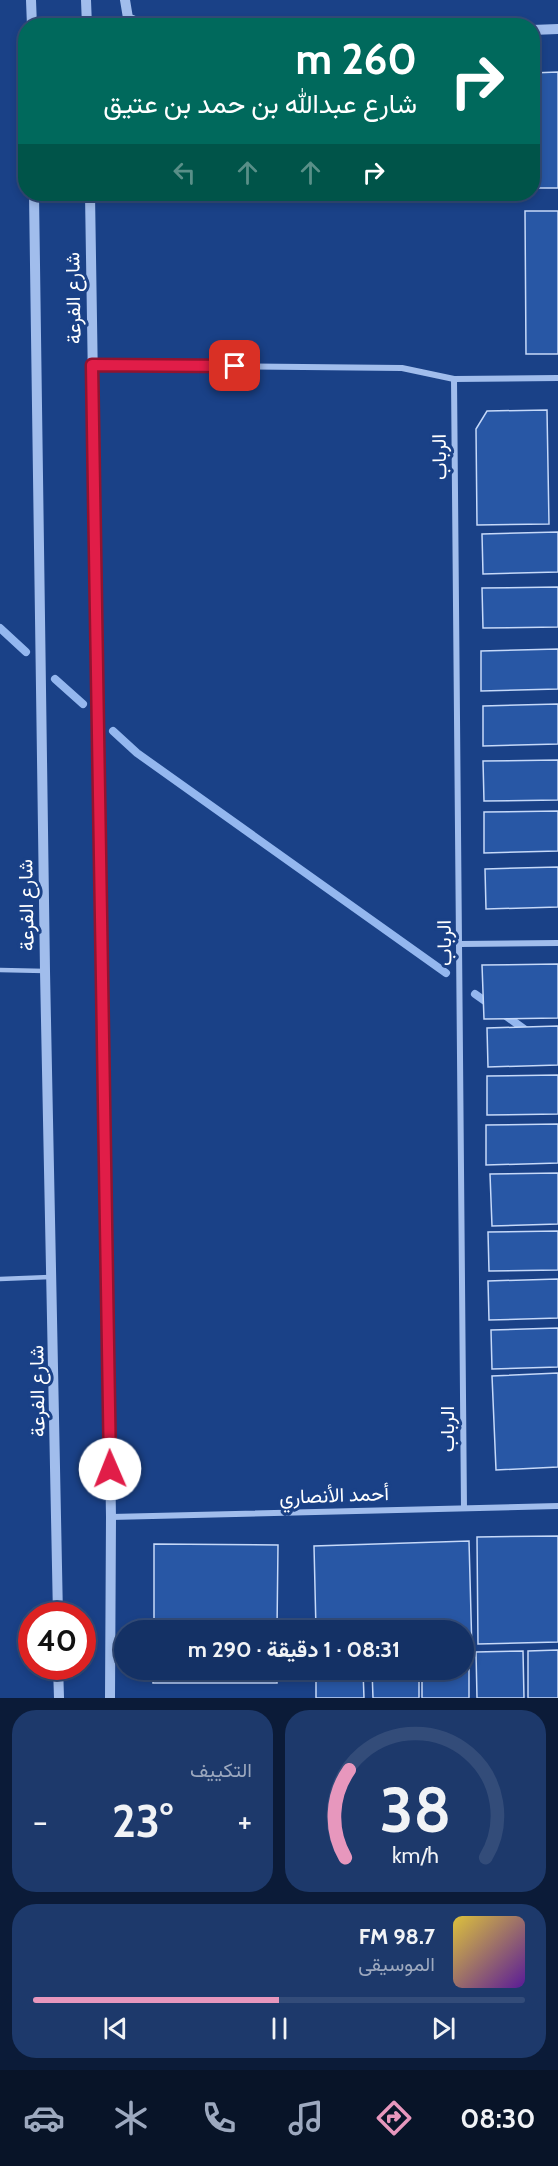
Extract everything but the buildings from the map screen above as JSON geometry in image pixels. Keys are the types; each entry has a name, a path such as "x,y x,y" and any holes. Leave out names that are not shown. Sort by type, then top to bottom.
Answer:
{"street":[{"path":"31,0 32,18"},
{"path":"86,0 87,18"},
{"path":"124,0 128,18"},
{"path":"540,30 558,29"},
{"name":"شارع الفرعة","path":"34,201 45,971 58,1602"},
{"name":"شارع الفرعة","path":"90,201 111,1517 110,1698"},
{"path":"92,365 402,368 454,379 558,378"},
{"name":"الرباب","path":"454,379 464,1508"},
{"path":"460,944 558,943"},
{"name":"أحمد الأنصاري","path":"111,1517 558,1506"},
{"path":"58,1680 59,1698"}],"lane":[{"path":"0,970 45,971"},
{"path":"0,1279 53,1277"}],"waterway":[{"path":"0,628 26,652"},
{"path":"55,679 83,704"},
{"path":"113,731 137,753 446,973"},
{"path":"475,994 492,1006"},
{"path":"502,1013 531,1034"}],"route":[{"path":"110,1469 92,365 235,366"}]}
